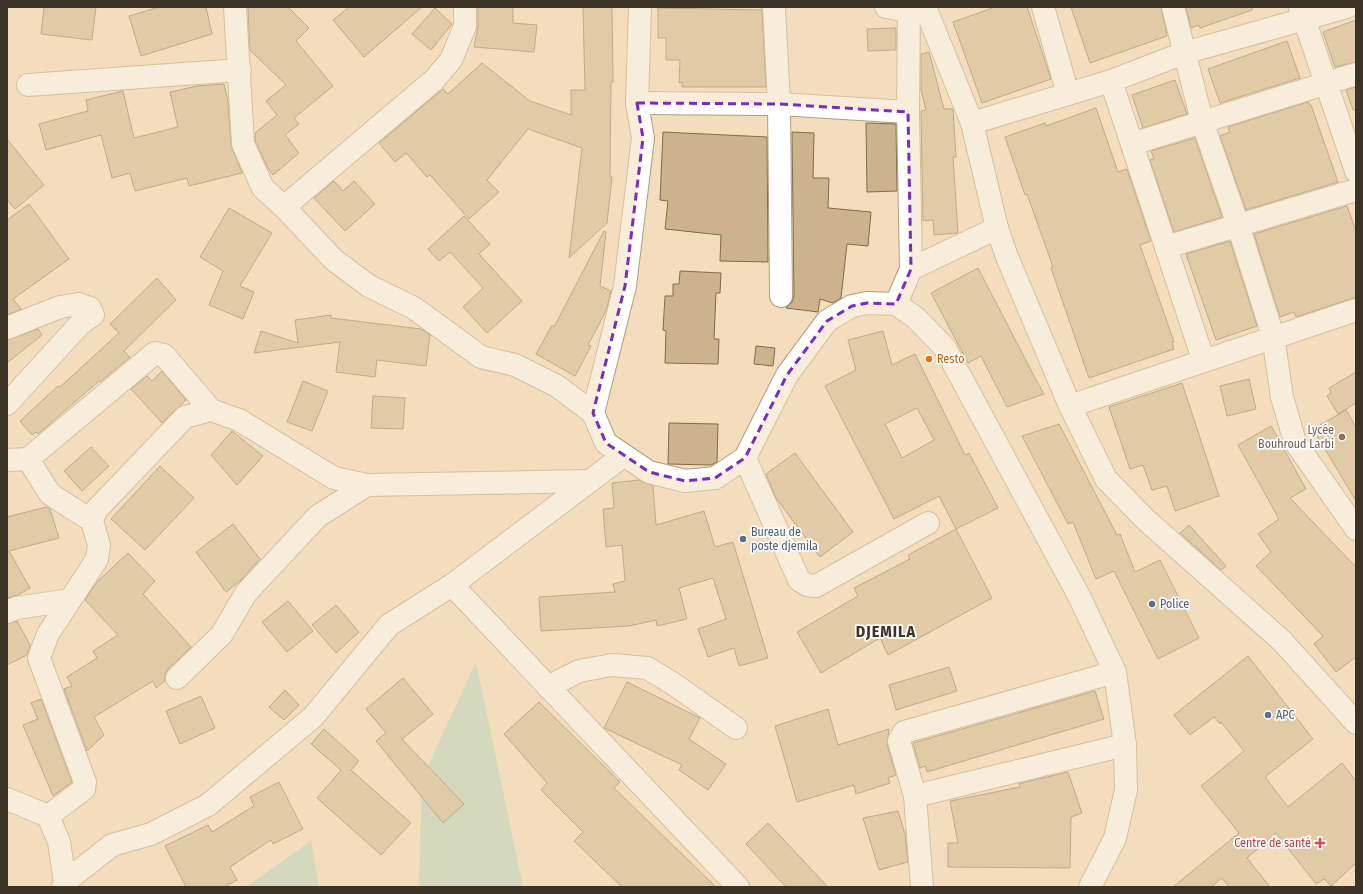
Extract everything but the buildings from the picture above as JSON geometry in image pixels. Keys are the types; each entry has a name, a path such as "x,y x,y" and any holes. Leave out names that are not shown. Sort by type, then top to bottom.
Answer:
{"street":[{"path":"235,7 236,42 240,70 242,144 263,188 284,207 334,260 368,286 414,308 481,357 515,365 557,386 593,413 606,443 623,456 649,472 685,481 715,478 745,458 787,375 827,322 852,306 867,303 896,304 916,318 945,348 1078,596 1115,672 1125,745 1126,790 1115,838 1090,887"},
{"path":"284,207 434,80 451,60 465,26 465,7"},
{"path":"593,413 625,286 643,138 637,103 640,7"},
{"path":"774,7 779,104 781,296"},
{"path":"886,7 915,8"},
{"path":"1043,7 1068,94"},
{"path":"1173,7 1202,121 1238,224 1272,336 1282,397 1295,442 1356,529"},
{"path":"972,124 1111,80 1184,53 1302,14 1347,7"},
{"path":"896,304 911,269 908,112 915,8"},
{"path":"915,8 972,124 997,228 1007,257 1070,406 1106,479 1145,519 1282,641 1356,723"},
{"path":"1302,14 1356,171"},
{"path":"28,85 240,70"},
{"path":"1132,144 1356,74"},
{"path":"1111,80 1203,359"},
{"path":"637,103 779,104 908,112"},
{"path":"1166,247 1238,224 1356,190"},
{"path":"911,269 997,228"},
{"path":"7,328 60,307 79,304 90,308 93,315 80,324 7,404"},
{"path":"1070,406 1203,359 1356,310"},
{"path":"92,521 50,494 17,460 154,354 164,355 211,410 239,420 334,478 367,485 589,481"},
{"path":"48,816 84,789 85,782 39,658 48,634 97,559 99,545 92,521 96,510 185,417 211,410"},
{"path":"64,884 112,845 151,834 208,805 313,718 389,625 452,585 623,456"},
{"path":"745,458 799,580 807,585 816,586 928,523"},
{"path":"177,678 222,634 246,593 318,516 367,485"},
{"path":"452,585 738,887"},
{"path":"7,612 16,608 70,600"},
{"path":"548,687 579,671 612,665 647,668 672,683 736,728"},
{"path":"922,887 915,796 899,740 904,732 1115,672"},
{"path":"915,796 1125,745"},
{"path":"7,799 48,816 59,842 64,884"}],"highlighted area":[{"path":"637,103 779,104 908,112 911,269 896,304 867,303 852,306 827,321 787,375 745,458 715,478 685,481 649,472 606,443 593,413 625,286 643,138"}],"green space":[{"path":"476,662 523,887 419,887 422,779"},
{"path":"311,841 319,887 246,887"}],"place":[{"name":"Resto","path":"929,359"},
{"name":"Lycée Bouhroud Larbi","path":"1342,437"},
{"name":"Bureau de poste djemila","path":"743,539"},
{"name":"Police","path":"1152,604"},
{"name":"APC","path":"1268,715"},
{"name":"Centre de santé","path":"1320,843"}],"district":[{"name":"DJEMILA","path":"886,631"}]}
